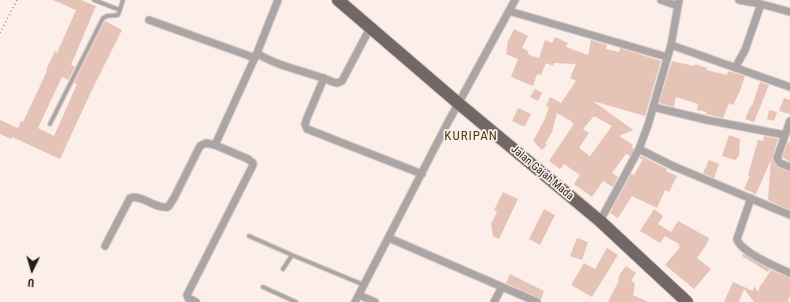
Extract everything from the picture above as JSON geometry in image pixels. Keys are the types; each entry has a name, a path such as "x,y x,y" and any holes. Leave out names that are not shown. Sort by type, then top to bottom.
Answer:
{"main road":[{"name":"Jalan Gajah Mada","path":"338,0 458,103 600,221 687,302"}],"street":[{"path":"214,145 256,55 278,0"},
{"path":"355,302 458,103 515,0"},
{"path":"600,221 639,149 648,125 667,57 678,3 661,0"},
{"path":"739,0 790,12"},
{"path":"735,68 745,50 761,4"},
{"path":"510,11 667,57"},
{"path":"149,20 337,83 342,81 370,28"},
{"path":"670,45 790,87"},
{"path":"324,78 307,118 307,129 422,174"},
{"path":"653,107 707,120 784,135"},
{"path":"790,121 777,158 780,163 790,168"},
{"path":"105,246 130,198 134,197 162,208 168,207 200,146 206,143 214,145 248,159 253,163 253,165 187,296 196,302"},
{"path":"639,149 672,166 790,215"},
{"path":"751,198 737,239 738,243 757,256 790,273"},
{"path":"389,238 537,302"},
{"path":"494,302 502,287"},
{"path":"359,295 375,302"}],"lane":[{"path":"94,0 120,10"},
{"path":"50,124 103,18 118,15 123,0"},
{"path":"249,236 364,285"},
{"path":"283,269 292,255"},
{"path":"263,287 296,302"}],"path":[{"path":"0,33 17,0"}],"building":[{"path":"53,0 81,0 96,6 71,65 75,67 68,80 62,77 38,128 54,136 77,84 74,83 105,21 122,30 60,159 12,137 11,139 0,134 0,120 18,128 21,121 23,122 47,71 46,70 55,51 57,53 76,10"},
{"path":"514,29 528,36 522,48 527,50 529,55 539,58 545,40 552,43 555,37 568,43 566,47 588,55 591,40 607,45 606,49 619,52 620,48 661,61 645,116 593,101 633,130 619,136 633,145 631,147 634,149 630,156 626,154 612,173 618,177 613,187 603,181 592,197 574,184 580,175 564,164 560,169 549,161 574,124 571,121 557,113 552,132 545,144 547,145 542,150 533,141 546,117 549,107 546,106 550,97 561,103 576,81 570,78 576,64 554,63 553,66 546,63 541,75 537,74 533,86 511,77 518,59 506,54 508,41","holes":["594,116 612,126 590,156 579,148 589,133 583,129"]},
{"path":"672,61 694,66 695,64 707,68 706,70 727,75 728,71 745,76 733,105 729,103 723,118 697,110 698,104 676,97 674,107 659,103"},
{"path":"760,82 769,85 754,122 745,119 751,105 752,106"},
{"path":"535,89 542,93 538,101 530,97"},
{"path":"784,98 790,100 790,114 779,111"},
{"path":"518,108 531,114 525,126 512,121"},
{"path":"769,110 777,112 774,121 767,119"},
{"path":"729,135 740,139 739,156 735,160 722,156"},
{"path":"764,136 778,139 772,159 778,167 790,172 790,210 768,200 771,160 756,194 744,189 750,176 748,175 758,140 763,141"},
{"path":"788,142 790,143 790,162 782,157"},
{"path":"641,156 667,169 666,171 677,176 669,192 665,190 657,208 632,196 618,218 610,213 631,174 634,175 643,159 640,159"},
{"path":"709,160 719,164 714,178 703,173"},
{"path":"503,192 518,199 499,239 493,236 491,224 497,212 494,210"},
{"path":"544,209 555,215 540,245 529,239"},
{"path":"654,209 663,216 658,224 671,232 678,221 709,238 707,244 697,258 711,269 694,289 665,265 680,247 678,245 679,244 665,236 660,243 640,231"},
{"path":"577,238 588,242 582,260 570,256"},
{"path":"607,248 618,255 592,297 571,285 584,263 595,269"},
{"path":"743,254 770,269 768,272 742,256"},
{"path":"626,266 636,273 631,280 635,284 633,295 648,302 608,302 619,280 620,274"},
{"path":"771,270 790,278 790,294 788,302 754,302 744,289 739,302 724,302 733,282 753,291 754,286 758,292 761,284"},
{"path":"510,274 544,291 541,299 506,283"}],"district":[{"name":"KURIPAN","path":"471,137"}]}
